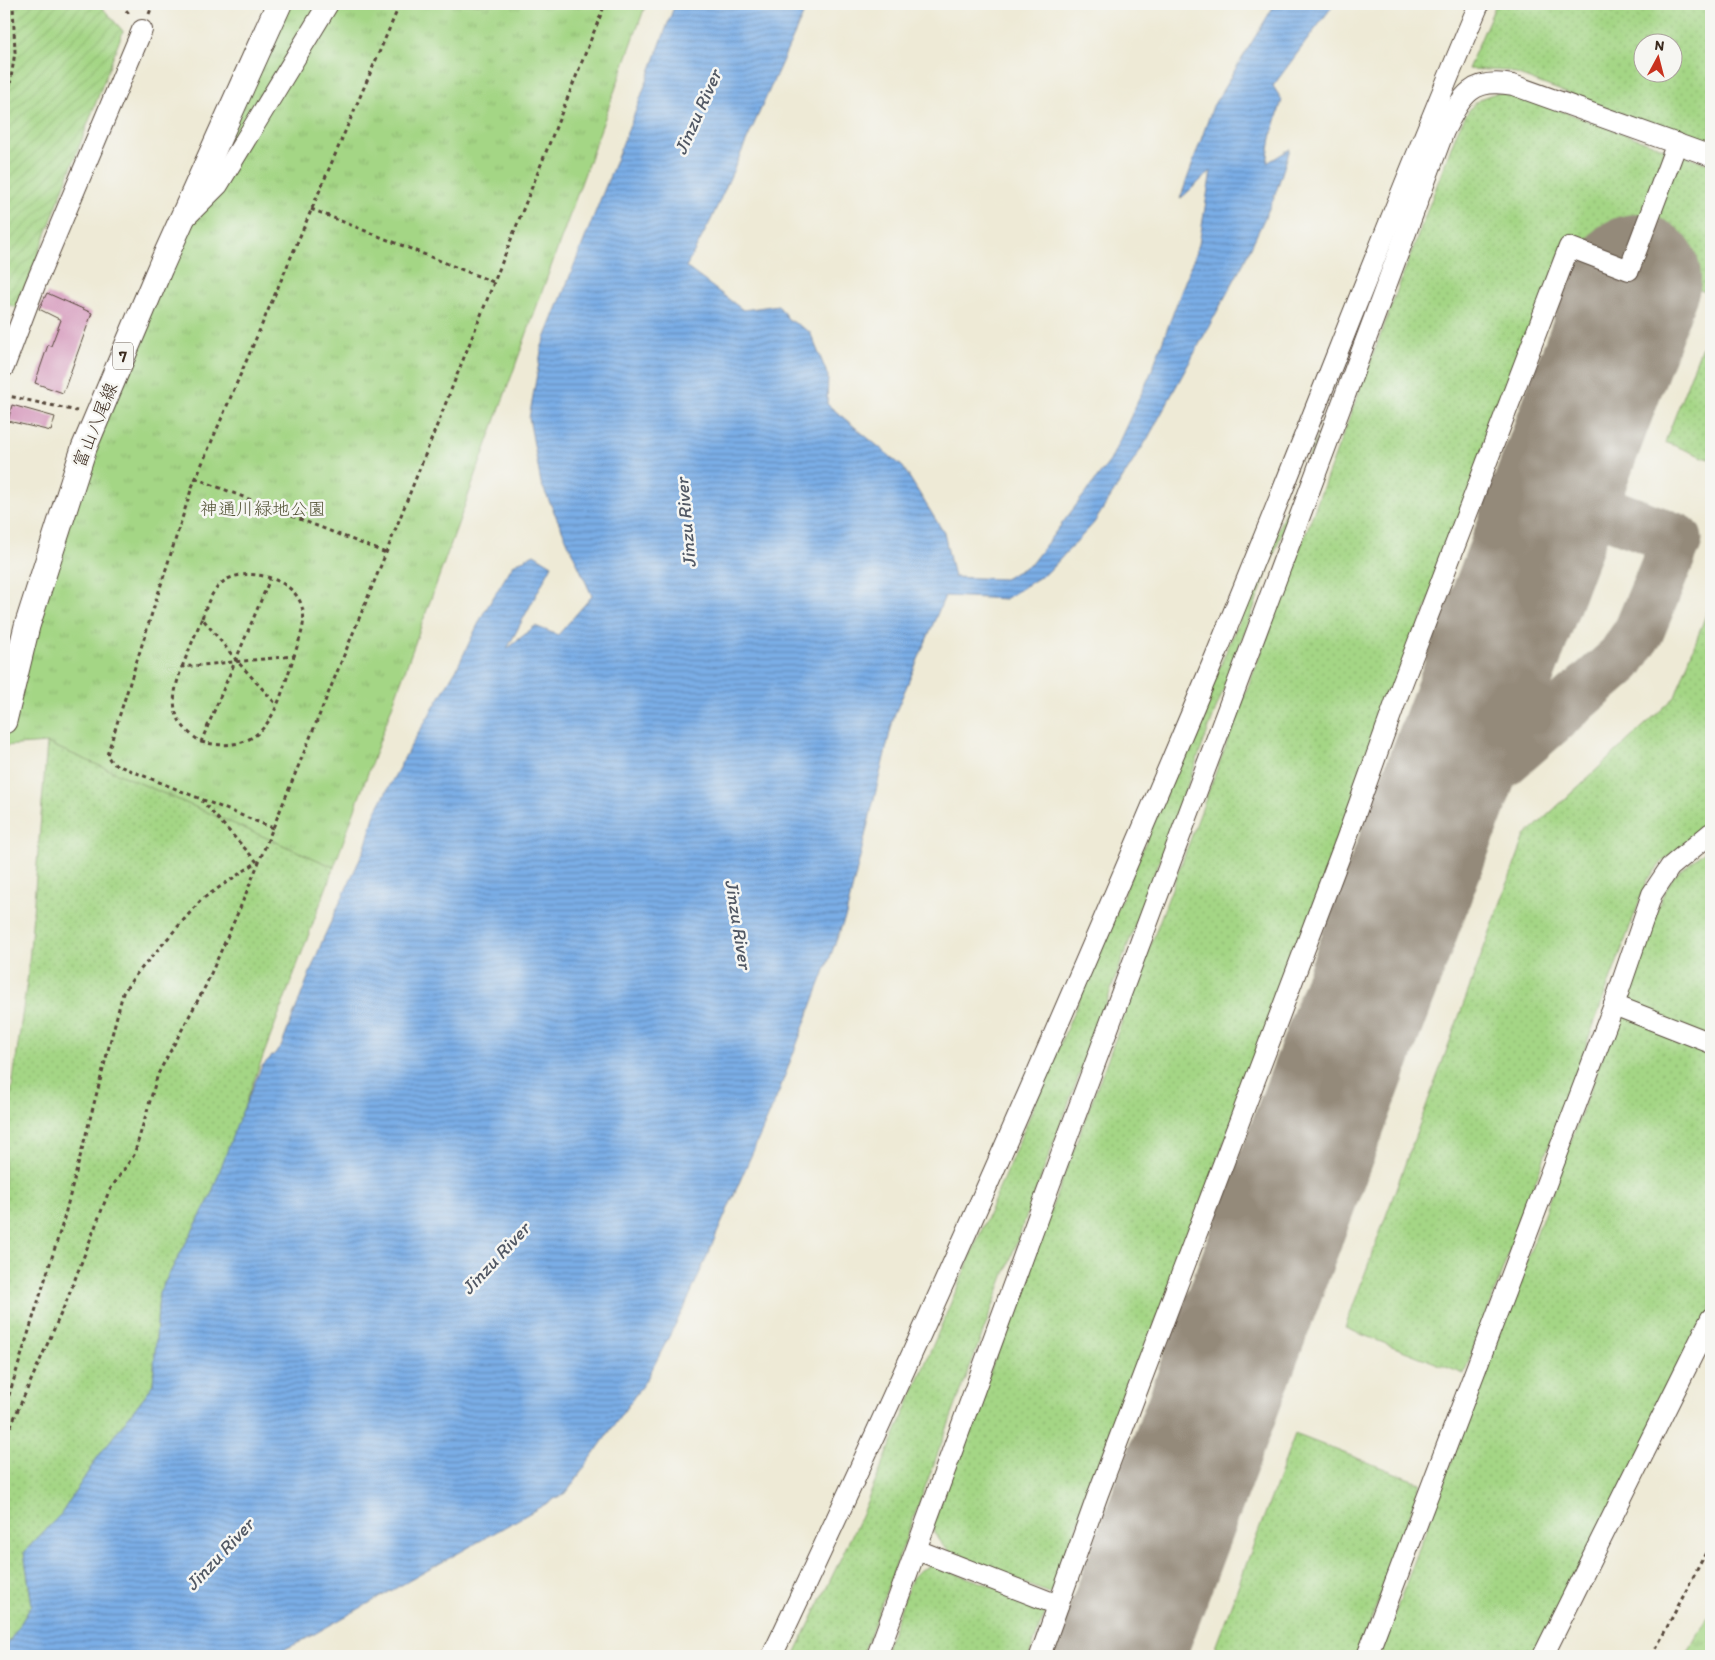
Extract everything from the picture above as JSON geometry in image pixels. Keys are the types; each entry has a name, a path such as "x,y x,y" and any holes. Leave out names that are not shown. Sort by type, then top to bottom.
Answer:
{"main road":[{"name":"富山八尾線","path":"4,720 27,626 84,448 279,4"}],"street":[{"path":"183,220 218,185 328,4"},
{"path":"772,1656 825,1544 1061,1016 1216,655 1478,4"},
{"path":"4,367 35,285 142,30"},
{"path":"877,1656 1078,1109 1444,131 1459,102 1473,87 1483,83 1497,82 1513,85 1711,156"},
{"path":"1040,1656 1098,1494 1346,840 1402,684 1569,247 1629,270 1677,143"},
{"path":"1367,1656 1614,1005 1652,894 1670,867 1711,833"},
{"path":"1614,1005 1711,1043"},
{"path":"1543,1656 1711,1318"},
{"path":"917,1550 1058,1605"}],"path":[{"path":"4,124 15,52 13,4"},
{"path":"273,828 112,763 107,755 195,478 400,4"},
{"path":"4,1441 67,1300 108,1190 134,1155 158,1074 205,987 273,828 386,553 605,4"},
{"path":"311,209 494,282"},
{"path":"4,395 79,411"},
{"path":"195,478 386,553"},
{"path":"240,574 270,579 281,583 296,595 302,606 303,626 278,705 258,735 241,743 223,747 202,742 188,733 178,719 174,703 176,686 202,618 210,596 224,582 240,574"},
{"path":"202,742 270,579"},
{"path":"202,618 237,661 278,705"},
{"path":"182,667 294,656"},
{"path":"200,799 257,862"},
{"path":"4,1411 63,1222 123,993 134,977 202,899 257,862"},
{"path":"1652,1656 1711,1543"}],"green space":[{"path":"4,4 99,4 123,31 18,308 4,303"},
{"name":"神通川緑地公園","path":"279,4 646,4 334,867 47,743 4,746 4,721 84,448"},
{"path":"1496,4 1711,4 1711,147 1508,71 1468,69"},
{"path":"1497,93 1515,94 1666,149 1628,263 1566,239 1170,1286 1051,1594 953,1554 939,1541 933,1523 1458,129 1477,101"},
{"path":"1679,153 1711,165 1711,294 1637,267"},
{"path":"1711,323 1711,460 1665,442"},
{"path":"1326,415 862,1656 794,1656 860,1518"},
{"path":"1711,601 1711,821 1663,861 1647,881 1464,1374 1345,1328 1525,836 1675,697"},
{"path":"47,743 334,867 210,1198 159,1293 153,1385 97,1458 61,1514 24,1552 32,1605 4,1650 4,1144 28,974"},
{"path":"1711,846 1711,1313 1538,1656 1379,1656 1662,897 1673,877"},
{"path":"1295,1434 1421,1483 1358,1656 1222,1656 1213,1653"},
{"path":"932,1565 1048,1606 1029,1656 883,1656 912,1578 920,1570"},
{"path":"1711,1609 1711,1656 1686,1656"}],"water":[{"name":"Jinzu River","path":"675,4 808,4 711,220 686,267 743,310 778,305 788,319 810,332 828,376 827,404 903,467 944,533 954,577 1004,579 1031,564 1110,461 1150,375 1199,244 1211,171 1180,199 1213,106 1275,4 1334,4 1273,86 1282,100 1271,138 1267,163 1290,149 1274,198 1243,264 1148,438 1094,523 1048,572 1005,599 945,596 894,716 846,915 776,1099 686,1304 648,1377 567,1492 300,1642 270,1656 4,1656 4,1650 32,1605 24,1552 61,1514 97,1458 153,1385 159,1293 210,1198 236,1126 262,1066 281,1047 323,939 365,848 375,813 409,749 457,668 483,614 513,565 534,554 552,565 507,649 535,626 558,635 592,596 541,483 529,418 542,346 636,110"}],"building":[{"path":"47,293 92,313 63,393 35,383 48,345 51,346 61,320 39,309"},
{"path":"12,405 55,417 51,431 8,421"}],"taxiway":[{"path":"1431,825 1620,660 1639,631 1677,539 1556,494"}],"runway":[{"path":"1119,1656 1637,278"}]}
